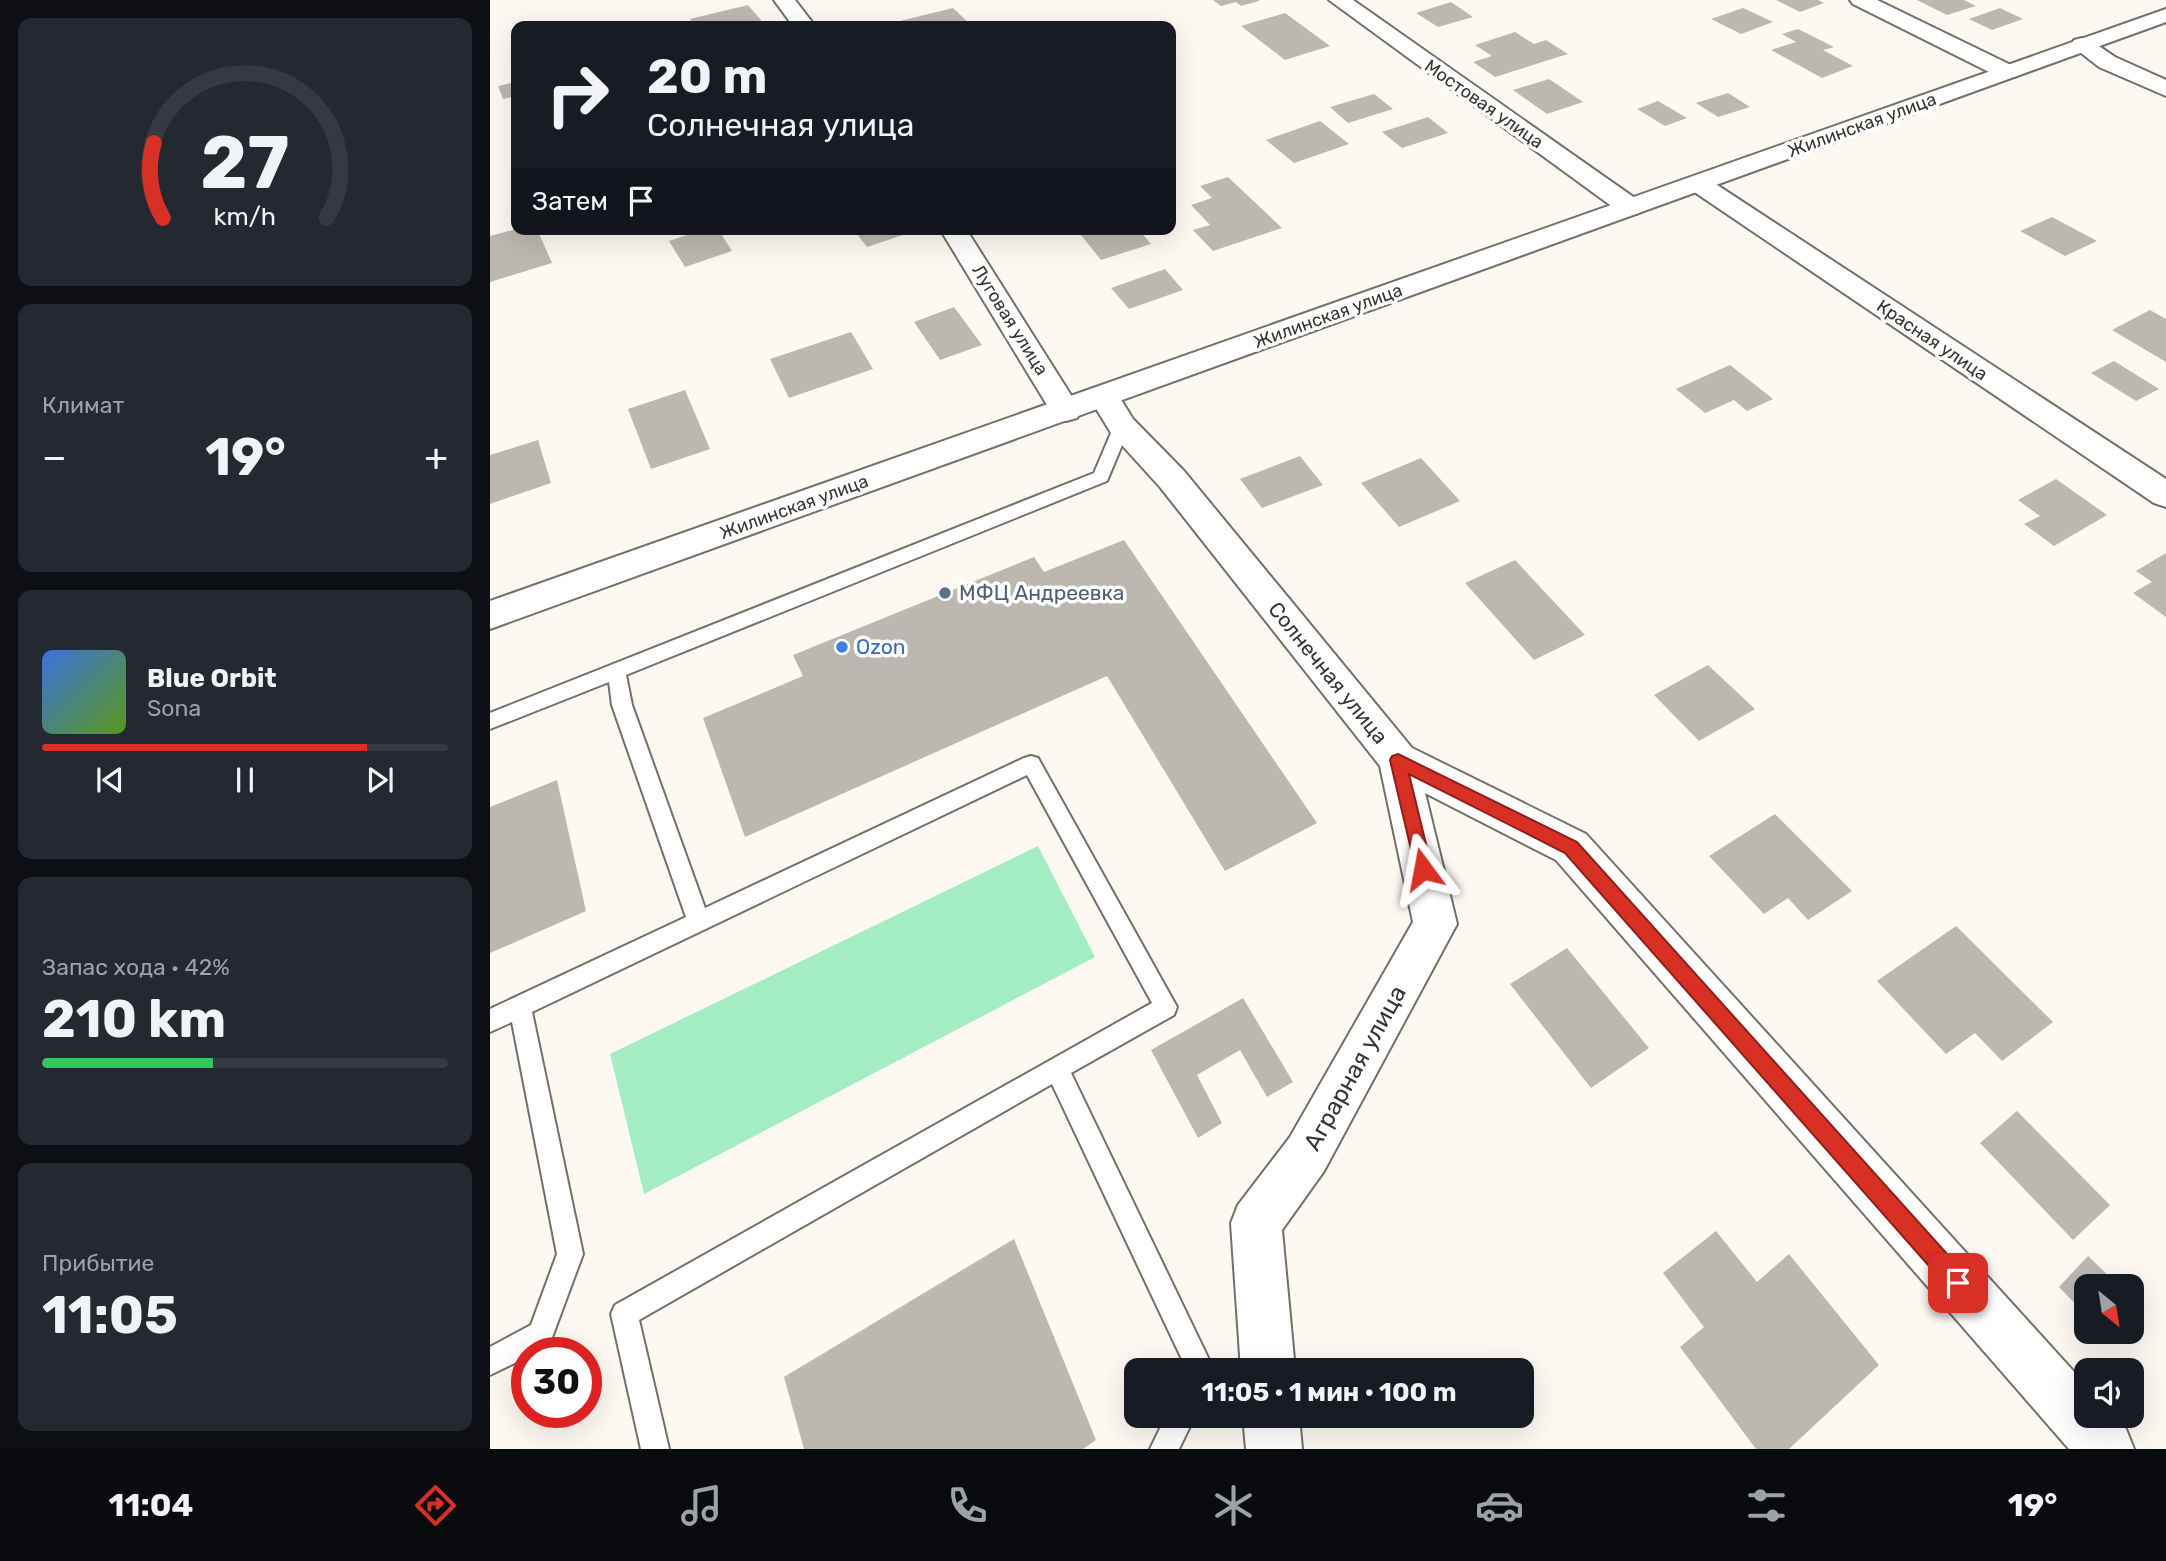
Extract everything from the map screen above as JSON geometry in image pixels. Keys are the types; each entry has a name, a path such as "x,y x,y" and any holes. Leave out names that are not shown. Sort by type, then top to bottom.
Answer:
{"street":[{"path":"784,0 800,21"},
{"name":"Мостовая улица","path":"1339,0 1630,207"},
{"path":"1860,0 2007,72"},
{"name":"Жилинская улица","path":"490,615 1098,411 1630,207 2166,15"},
{"path":"2082,46 2107,62 2166,89"},
{"name":"Красная улица","path":"1699,184 2166,495"},
{"name":"Луговая улица","path":"959,235 1098,411"},
{"name":"Солнечная улица","path":"1098,411 1172,480 1398,760 1571,847 2106,1449"},
{"name":"Аграрная улица","path":"1267,1358 1256,1223 1307,1154 1435,924 1398,760"},
{"path":"1272,1428 1274,1449"}],"lane":[{"path":"490,721 1101,477 1098,411"},
{"path":"616,671 622,705 699,922"},
{"path":"490,1021 1031,764 1166,1007 624,1314 655,1449"},
{"path":"490,1362 541,1334 570,1254 520,1007"},
{"path":"1057,1069 1195,1358"},
{"path":"1164,1449 1175,1428"}],"green space":[{"path":"1038,846 1095,957 644,1194 610,1054"}],"building":[{"path":"1213,0 1259,1 1241,6 1236,2 1221,6"},
{"path":"1776,0 1818,0 1824,3 1800,12"},
{"path":"1917,0 1964,0 1976,6 1947,15"},
{"path":"1451,2 1473,17 1438,27 1416,13"},
{"path":"748,5 762,21 691,21 690,19"},
{"path":"953,8 967,21 900,21"},
{"path":"1743,8 1773,22 1741,34 1711,19"},
{"path":"2000,8 2023,19 1992,30 1969,19"},
{"path":"1285,13 1330,46 1285,60 1241,26"},
{"path":"1798,29 1834,47 1823,50 1853,66 1822,78 1771,50 1796,42 1782,34"},
{"path":"1515,32 1534,44 1546,40 1568,54 1495,77 1473,62 1492,56 1475,45"},
{"path":"1549,79 1583,102 1547,114 1513,90"},
{"path":"511,83 511,97 503,99 498,86"},
{"path":"1728,93 1750,107 1718,117 1696,103"},
{"path":"1374,94 1393,109 1348,123 1330,107"},
{"path":"1658,101 1687,118 1665,126 1637,109"},
{"path":"1428,117 1448,133 1402,148 1382,132"},
{"path":"1320,121 1349,144 1294,163 1266,140"},
{"path":"1228,177 1282,228 1213,251 1193,230 1210,225 1191,205 1212,198 1200,186"},
{"path":"2052,217 2097,241 2065,256 2020,231"},
{"path":"511,230 511,235 540,235 552,263 490,282 490,236"},
{"path":"688,235 722,235 732,251 685,267 669,241"},
{"path":"858,235 903,235 867,247"},
{"path":"1081,235 1143,235 1151,244 1101,260"},
{"path":"1165,269 1183,290 1129,309 1111,288"},
{"path":"954,307 982,345 940,360 914,322"},
{"path":"2150,310 2166,319 2166,362 2112,330"},
{"path":"851,332 873,369 789,398 770,359"},
{"path":"2114,361 2159,389 2136,401 2091,373"},
{"path":"1730,365 1773,399 1747,411 1734,400 1705,413 1676,389"},
{"path":"685,390 710,449 651,469 628,409"},
{"path":"538,440 551,483 490,504 490,455"},
{"path":"1300,456 1323,485 1262,508 1240,479"},
{"path":"1421,458 1460,501 1399,527 1361,483"},
{"path":"2056,479 2107,515 2054,546 2024,524 2040,516 2018,500"},
{"path":"1124,540 1317,823 1225,871 1107,676 745,837 703,718 803,676 793,655 1034,557 1044,572"},
{"path":"2166,553 2166,617 2133,593 2152,582 2136,571"},
{"path":"1515,560 1585,635 1534,660 1465,583"},
{"path":"1708,665 1755,709 1699,741 1654,695"},
{"path":"557,780 586,911 490,953 490,807"},
{"path":"1775,814 1852,891 1808,920 1788,898 1764,914 1709,856"},
{"path":"1956,926 2053,1022 2002,1061 1975,1033 1946,1054 1877,981"},
{"path":"1567,948 1649,1048 1591,1088 1510,984"},
{"path":"1243,998 1293,1082 1267,1097 1240,1050 1197,1075 1222,1123 1198,1138 1151,1050"},
{"path":"2017,1111 2110,1205 2073,1240 1980,1143"},
{"path":"1716,1231 1757,1282 1789,1254 1879,1365 1789,1449 1756,1449 1680,1347 1704,1327 1663,1273"},
{"path":"1014,1239 1096,1440 1083,1449 804,1449 784,1377"},
{"path":"2088,1256 2107,1274 2074,1274 2074,1303 2059,1287"}],"place":[{"name":"МФЦ Андреевка","path":"945,593"},
{"name":"Ozon","path":"842,647"}],"route":[{"path":"1423,869 1398,760 1571,847 1958,1283"}]}
